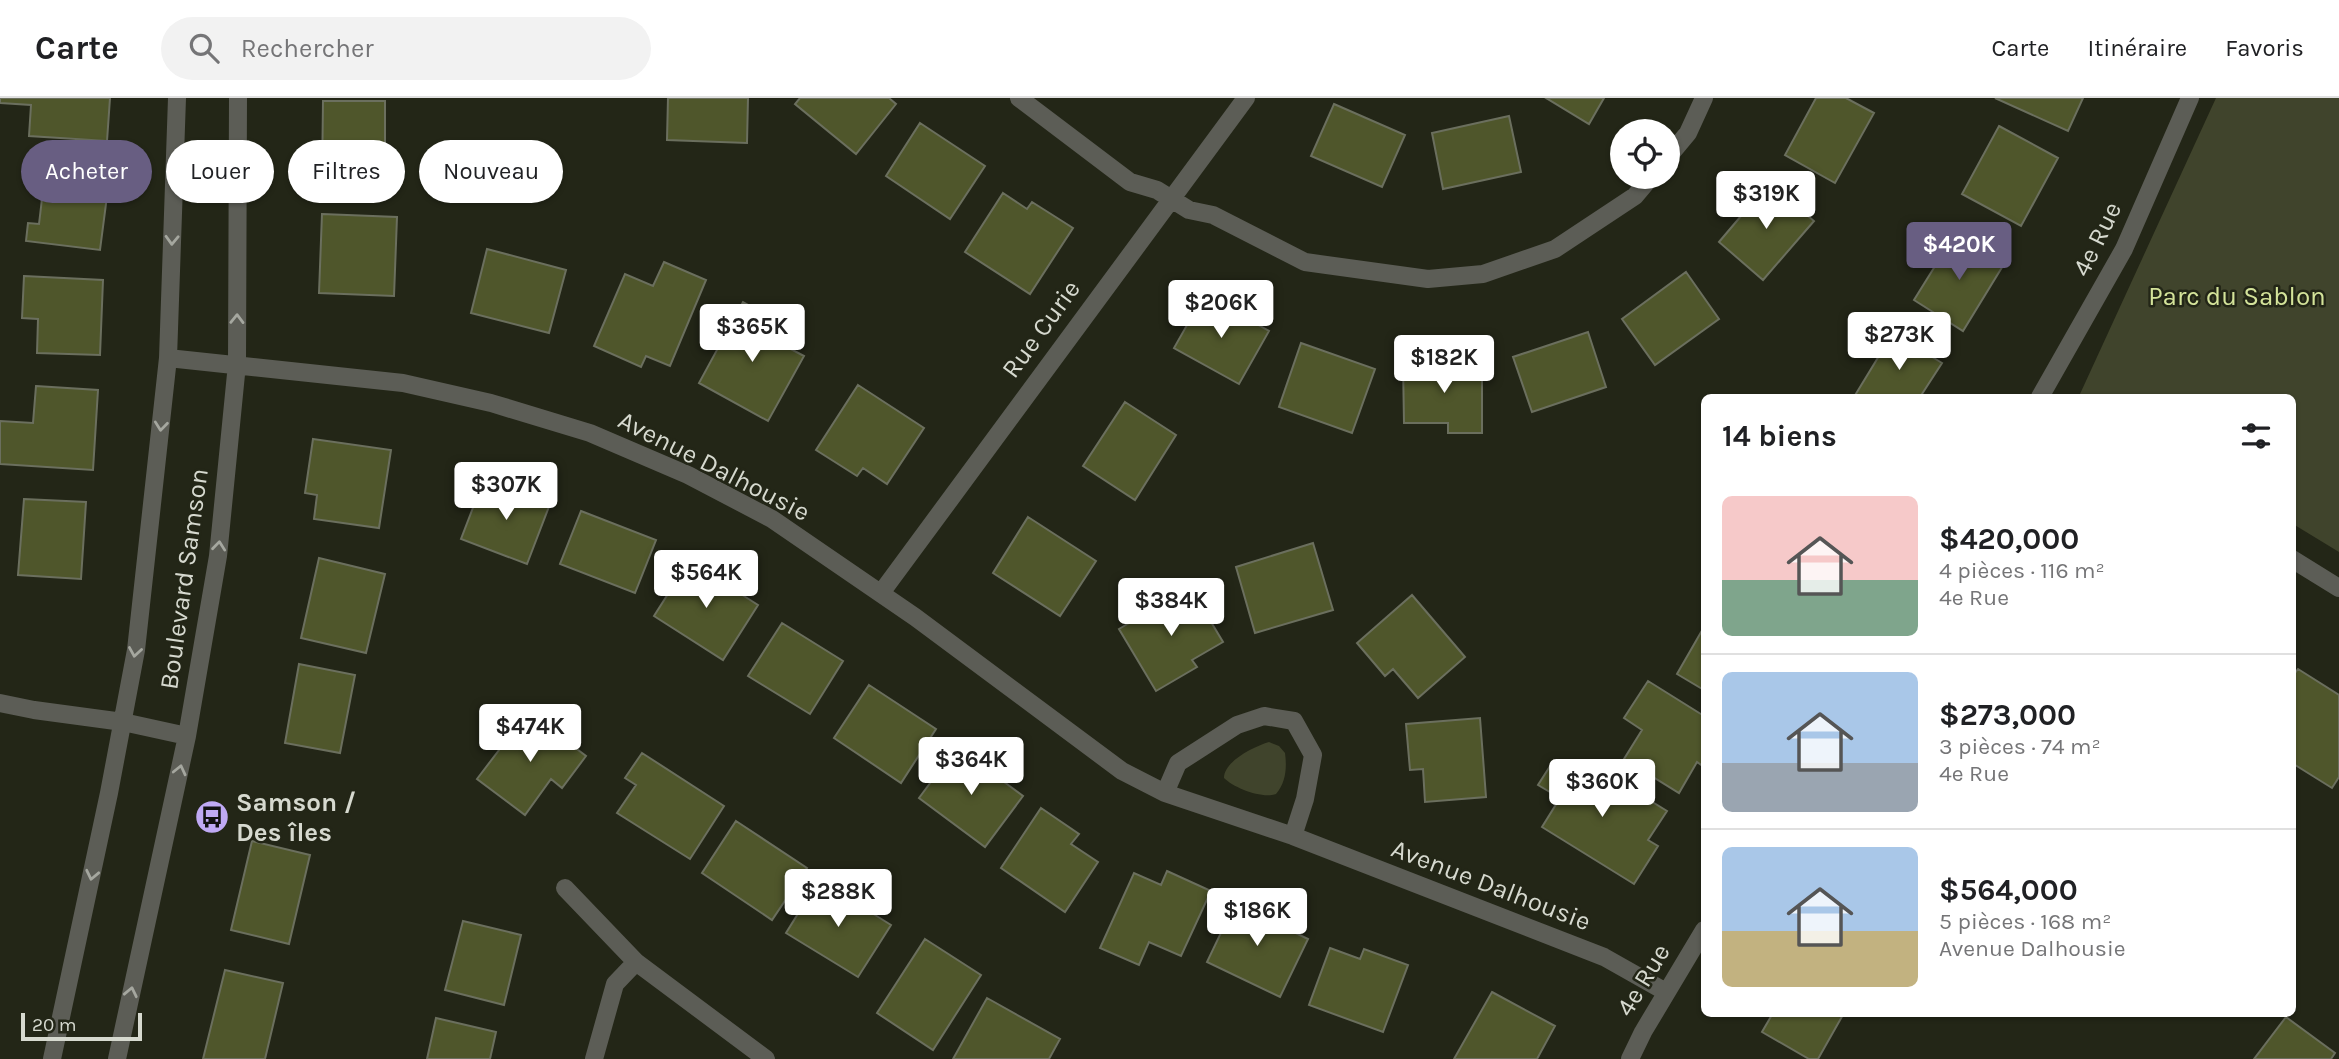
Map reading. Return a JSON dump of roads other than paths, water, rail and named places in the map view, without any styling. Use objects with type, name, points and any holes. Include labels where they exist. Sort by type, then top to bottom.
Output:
[{"type":"street","name":"Boulevard Samson","points":[[52,1059],[136,650],[168,358],[177,98]]},
{"type":"street","name":"Boulevard Samson","points":[[117,1059],[187,736],[218,556],[237,364],[238,98]]},
{"type":"street","points":[[1019,98],[1130,182],[1157,190],[1189,210],[1213,215],[1305,262],[1428,279],[1483,274],[1555,249],[1635,196],[1641,189]]},
{"type":"street","name":"Rue Curie","points":[[881,593],[1246,98]]},
{"type":"street","points":[[1680,143],[1688,133],[1704,98]]},
{"type":"street","name":"4e Rue","points":[[2042,394],[2124,249],[2190,98]]},
{"type":"street","name":"Avenue Dalhousie","points":[[168,358],[403,383],[491,403],[590,433],[688,475],[772,519],[881,593],[1122,771],[1165,793],[1293,836],[1604,957],[1666,992]]},
{"type":"street","points":[[2296,561],[2339,587]]},
{"type":"street","points":[[0,703],[123,722],[187,736]]},
{"type":"street","points":[[1165,793],[1178,763],[1237,725],[1265,716],[1294,721],[1313,755],[1306,799],[1293,836]]},
{"type":"street","points":[[565,888],[636,962],[766,1059]]},
{"type":"street","name":"4e Rue","points":[[1630,1059],[1643,1032],[1701,935]]},
{"type":"street","points":[[594,1059],[615,984],[636,962]]},
{"type":"place","name":"Samson / Des îles","points":[[212,817]]},
{"type":"park label","name":"Parc du Sablon","points":[[2237,296]]}]
